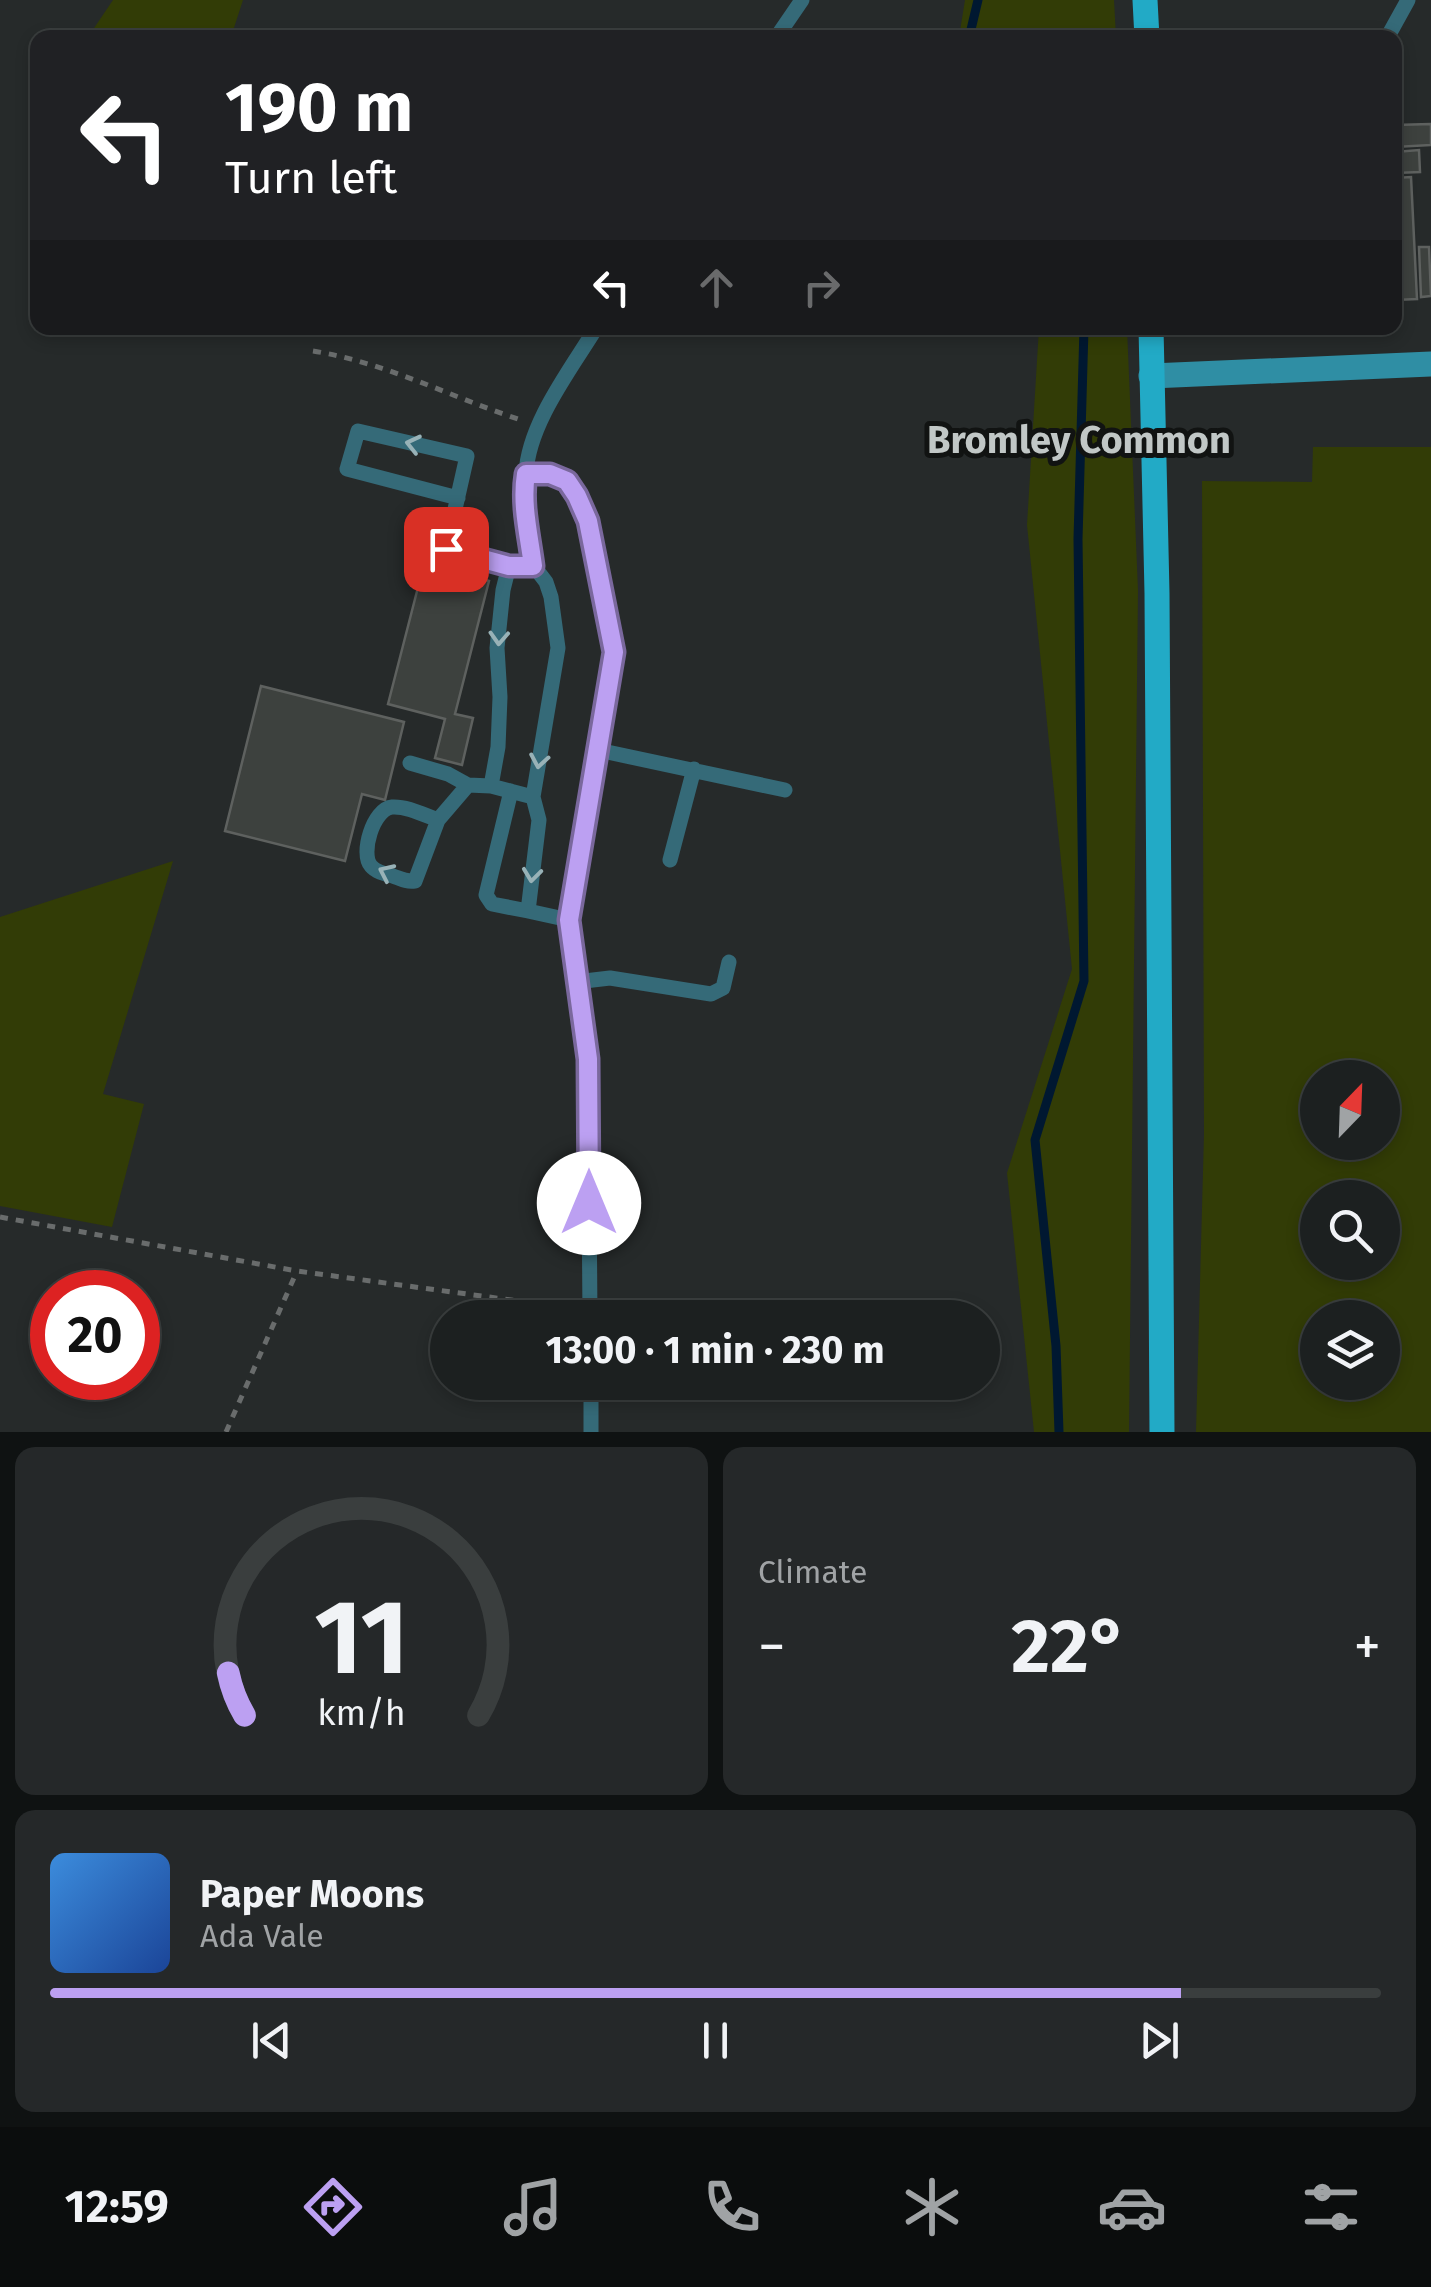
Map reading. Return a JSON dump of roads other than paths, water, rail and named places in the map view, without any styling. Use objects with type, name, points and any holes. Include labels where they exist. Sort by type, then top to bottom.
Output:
[{"type":"main road","points":[[1145,0],[1146,30]]},
{"type":"main road","points":[[1151,335],[1158,593],[1162,1432]]},
{"type":"street","points":[[1151,376],[1431,364]]},
{"type":"lane","points":[[781,30],[802,0]]},
{"type":"lane","points":[[1391,30],[1408,0]]},
{"type":"lane","points":[[528,910],[539,820],[533,797],[558,648],[552,597],[533,566],[525,508],[527,457],[546,410],[592,335]]},
{"type":"lane","points":[[458,498],[347,469],[358,430],[467,456],[458,498],[446,549],[509,566],[533,566]]},
{"type":"lane","points":[[526,474],[550,474],[567,481],[577,496],[588,521],[614,652],[569,920],[588,1059],[590,1300]]},
{"type":"lane","points":[[490,786],[498,748],[498,648],[509,566]]},
{"type":"lane","points":[[598,750],[786,790]]},
{"type":"lane","points":[[410,763],[448,774],[468,785],[490,786],[533,797]]},
{"type":"lane","points":[[670,860],[694,770]]},
{"type":"lane","points":[[438,820],[404,808],[380,811],[366,850],[369,864],[375,870],[416,881],[438,820],[468,785]]},
{"type":"lane","points":[[511,791],[486,895],[492,904],[569,920]]},
{"type":"lane","points":[[576,982],[610,978],[711,994],[723,988],[729,962]]},
{"type":"lane","points":[[591,1400],[591,1432]]},
{"type":"waterway","points":[[971,30],[978,0]]},
{"type":"waterway","points":[[1059,1432],[1056,1346],[1035,1140],[1084,981],[1078,539],[1084,335]]},
{"type":"district","name":"Bromley Common","points":[[1079,440]]}]
